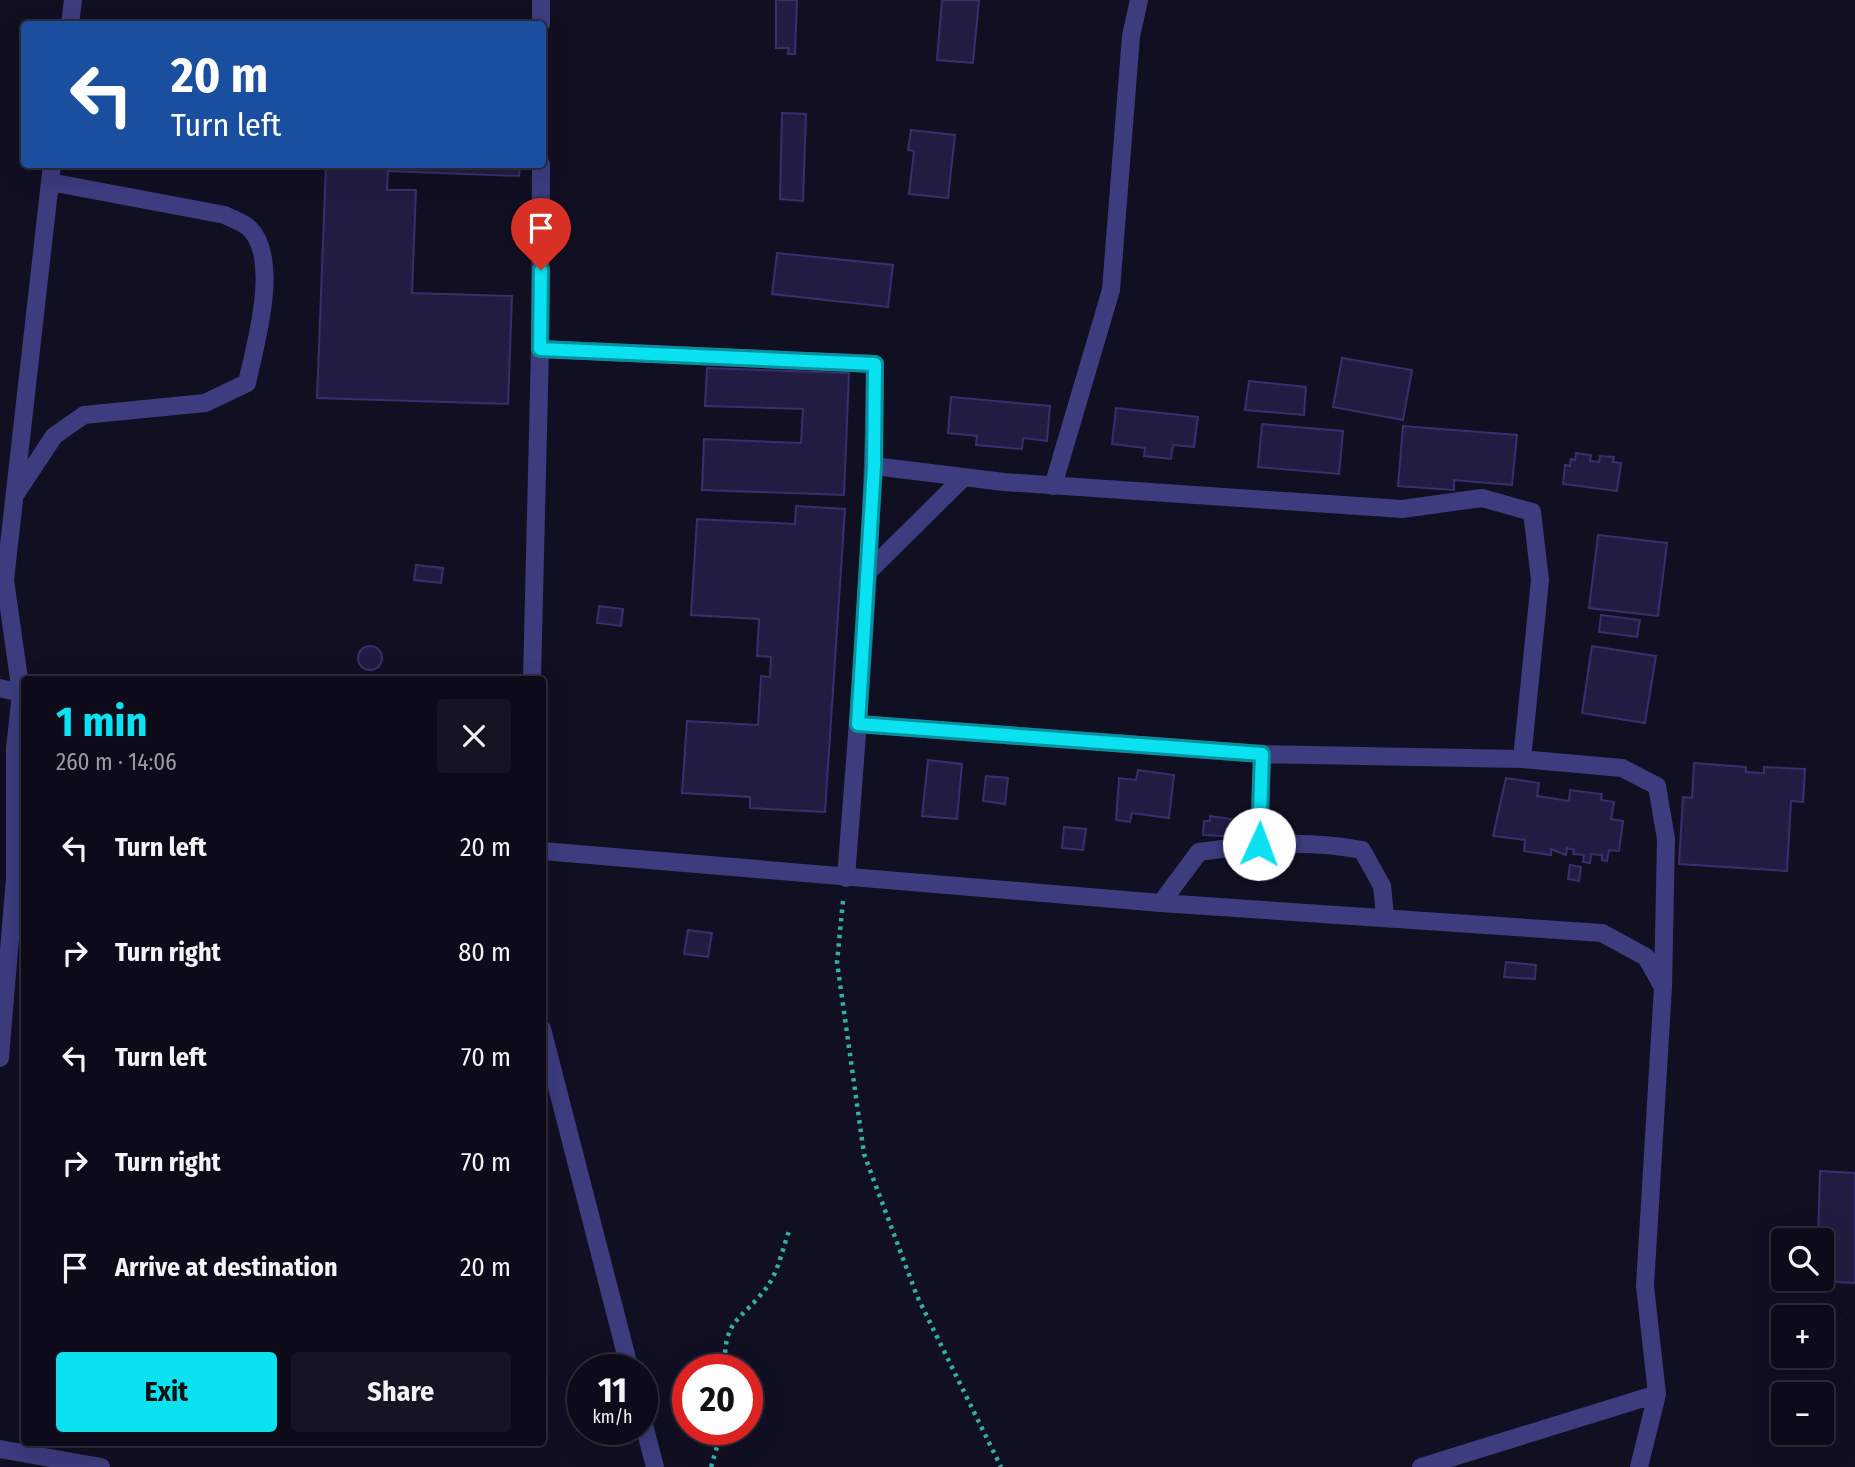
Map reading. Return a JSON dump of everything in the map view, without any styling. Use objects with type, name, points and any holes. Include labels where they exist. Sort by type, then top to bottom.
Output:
[{"type":"lane","points":[[70,21],[73,0]]},
{"type":"lane","points":[[541,0],[541,21]]},
{"type":"lane","points":[[1053,486],[1111,290],[1132,36],[1139,0]]},
{"type":"lane","points":[[532,676],[540,349],[541,168]]},
{"type":"lane","points":[[15,495],[54,436],[84,415],[205,403],[247,383],[263,313],[262,250],[249,228],[225,215],[51,173],[5,580],[21,681]]},
{"type":"lane","points":[[540,349],[875,364],[874,466],[846,878]]},
{"type":"lane","points":[[874,466],[962,478],[1053,486],[1402,509],[1482,498],[1532,512],[1540,580],[1522,759]]},
{"type":"lane","points":[[868,572],[962,478]]},
{"type":"lane","points":[[0,688],[21,693]]},
{"type":"lane","points":[[0,1058],[15,878],[15,749],[21,708]]},
{"type":"lane","points":[[858,724],[1262,754],[1522,759],[1622,768],[1657,786],[1667,839],[1664,987],[1645,1286],[1657,1394],[1639,1467]]},
{"type":"lane","points":[[1259,844],[1262,754]]},
{"type":"lane","points":[[1161,902],[1199,852],[1259,844],[1323,842],[1362,850],[1382,886],[1385,916]]},
{"type":"lane","points":[[546,852],[846,878],[1602,933],[1646,957],[1664,987]]},
{"type":"lane","points":[[546,1044],[626,1354]]},
{"type":"lane","points":[[1421,1467],[1657,1394]]},
{"type":"lane","points":[[649,1445],[655,1467]]},
{"type":"lane","points":[[0,1449],[101,1467]]},
{"type":"path","points":[[846,878],[837,962],[864,1154],[917,1296],[1001,1467]]},
{"type":"path","points":[[724,1354],[724,1343],[738,1316],[768,1286],[789,1231]]},
{"type":"path","points":[[711,1467],[718,1445]]},
{"type":"building","points":[[776,0],[797,0],[795,54],[788,54],[789,48],[776,48]]},
{"type":"building","points":[[942,0],[979,0],[973,63],[937,60]]},
{"type":"building","points":[[782,113],[806,114],[803,201],[780,199]]},
{"type":"building","points":[[911,130],[955,135],[948,198],[909,194],[914,151],[908,150]]},
{"type":"building","points":[[326,168],[520,168],[519,176],[388,171],[387,190],[416,190],[412,293],[512,296],[508,404],[317,398]]},
{"type":"building","points":[[777,253],[893,265],[888,307],[772,294]]},
{"type":"building","points":[[1342,358],[1412,370],[1403,420],[1333,407]]},
{"type":"building","points":[[707,368],[849,373],[844,495],[702,490],[704,439],[801,443],[803,409],[705,406]]},
{"type":"building","points":[[1249,381],[1306,387],[1304,415],[1245,410]]},
{"type":"building","points":[[951,397],[1050,406],[1047,441],[1023,438],[1022,449],[976,445],[977,436],[948,433]]},
{"type":"building","points":[[1116,408],[1198,417],[1194,447],[1173,445],[1171,459],[1144,456],[1145,448],[1112,444]]},
{"type":"building","points":[[1262,424],[1343,431],[1339,474],[1258,467]]},
{"type":"building","points":[[1403,426],[1517,435],[1512,485],[1454,480],[1454,490],[1398,486]]},
{"type":"building","points":[[1576,453],[1591,455],[1590,461],[1599,462],[1600,456],[1614,457],[1613,462],[1621,463],[1617,491],[1563,484],[1565,465],[1570,466]]},
{"type":"building","points":[[796,506],[845,509],[825,812],[750,808],[750,797],[682,793],[687,721],[758,725],[761,676],[770,677],[771,657],[757,656],[759,619],[691,615],[697,519],[795,524]]},
{"type":"building","points":[[1598,535],[1667,543],[1658,616],[1589,608]]},
{"type":"building","points":[[416,565],[443,568],[441,583],[414,580]]},
{"type":"building","points":[[599,606],[623,609],[621,626],[597,623]]},
{"type":"building","points":[[1601,615],[1640,620],[1637,637],[1599,632]]},
{"type":"building","points":[[370,646],[381,653],[382,658],[375,669],[370,670],[359,663],[358,658],[365,647]]},
{"type":"building","points":[[1592,646],[1656,656],[1645,723],[1582,713]]},
{"type":"building","points":[[928,760],[962,764],[957,819],[922,816]]},
{"type":"building","points":[[1694,763],[1746,767],[1746,772],[1764,773],[1764,767],[1805,769],[1803,802],[1791,801],[1787,871],[1679,864],[1683,797],[1692,798]]},
{"type":"building","points":[[1138,770],[1174,775],[1169,818],[1132,813],[1130,822],[1116,820],[1119,778],[1136,780]]},
{"type":"building","points":[[986,776],[1008,778],[1005,804],[983,801]]},
{"type":"building","points":[[1506,778],[1539,783],[1537,796],[1569,801],[1570,790],[1602,794],[1601,800],[1614,802],[1611,819],[1623,821],[1619,851],[1609,850],[1607,861],[1602,860],[1602,855],[1591,854],[1590,863],[1583,862],[1584,855],[1573,854],[1574,850],[1567,848],[1566,855],[1551,849],[1551,855],[1524,851],[1525,840],[1493,836]]},
{"type":"building","points":[[1210,816],[1245,821],[1246,837],[1203,835],[1204,821],[1210,821]]},
{"type":"building","points":[[1064,827],[1086,829],[1083,850],[1062,848]]},
{"type":"building","points":[[1570,865],[1581,867],[1579,881],[1568,879]]},
{"type":"building","points":[[688,930],[712,933],[708,957],[684,954]]},
{"type":"building","points":[[1506,962],[1536,965],[1535,979],[1504,977]]},
{"type":"building","points":[[1820,1171],[1855,1173],[1855,1283],[1834,1282],[1834,1228],[1818,1228]]},
{"type":"route","points":[[541,270],[540,349],[875,364],[874,466],[858,724],[1262,754],[1259,844]]}]
